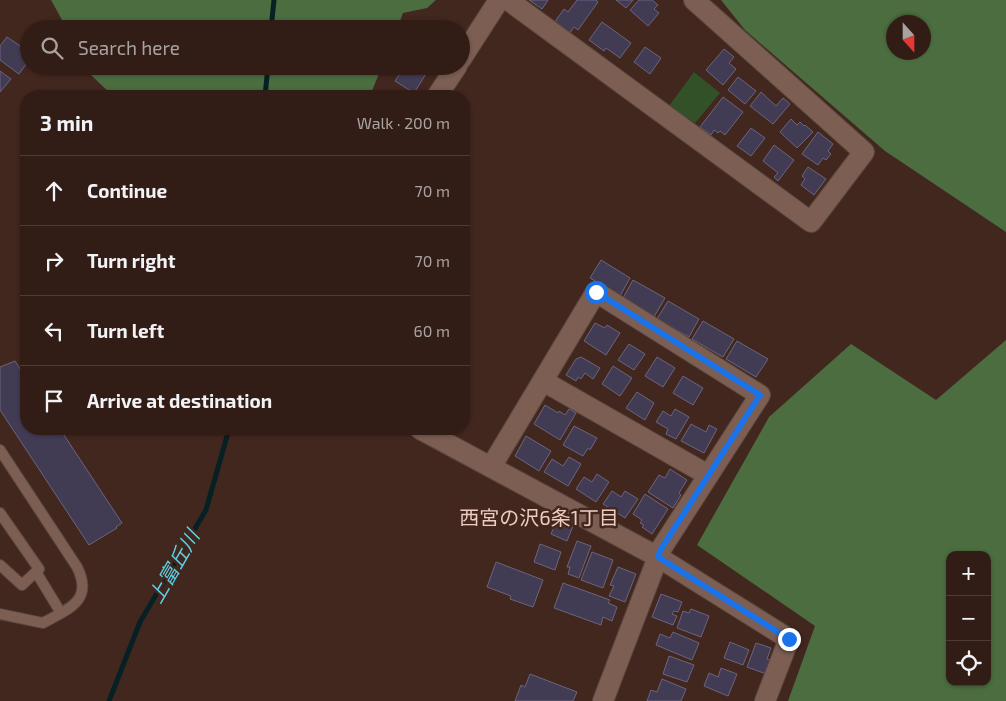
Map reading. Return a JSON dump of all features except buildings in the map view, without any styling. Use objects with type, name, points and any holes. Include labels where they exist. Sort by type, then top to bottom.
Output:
[{"type":"street","points":[[470,45],[499,0]]},
{"type":"street","points":[[508,0],[811,222],[864,152],[694,0]]},
{"type":"street","points":[[441,90],[451,75]]},
{"type":"street","points":[[491,467],[596,292],[760,395],[661,549],[603,701]]},
{"type":"street","points":[[543,380],[708,475]]},
{"type":"street","points":[[431,435],[658,557],[789,639],[766,701]]},
{"type":"lane","points":[[0,450],[77,567],[83,580],[81,594],[74,606],[43,623],[0,614]]},
{"type":"lane","points":[[0,512],[39,569],[22,585],[0,565]]},
{"type":"lane","points":[[36,572],[61,613]]},
{"type":"green space","points":[[51,0],[436,0],[427,8],[403,13],[400,20],[62,20]]},
{"type":"green space","points":[[721,0],[1006,0],[1006,232],[885,151],[745,30]]},
{"type":"green space","points":[[694,72],[720,93],[695,123],[669,106]]},
{"type":"green space","points":[[91,75],[378,75],[372,90],[107,90]]},
{"type":"green space","points":[[1006,340],[1006,701],[788,701],[815,626],[697,545],[769,417],[851,344],[936,400]]},
{"type":"waterway","name":"上富丘川","points":[[272,20],[274,0]]},
{"type":"waterway","name":"上富丘川","points":[[266,90],[267,75]]},
{"type":"waterway","name":"上富丘川","points":[[109,701],[140,622],[206,510],[227,435]]},
{"type":"district","name":"西宮の沢6条1丁目","points":[[539,517]]},
{"type":"route","points":[[596,292],[760,395],[661,549],[658,557],[789,639]]}]
